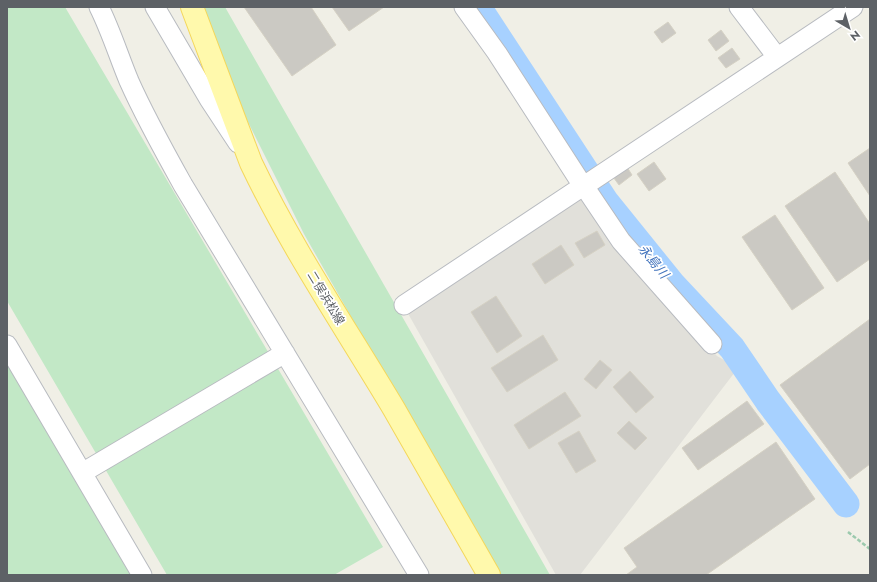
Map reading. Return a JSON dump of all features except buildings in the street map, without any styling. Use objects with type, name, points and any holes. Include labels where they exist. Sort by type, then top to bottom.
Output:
[{"type":"main road","name":"二俣浜松線","points":[[192,7],[251,163],[303,261],[394,409],[489,575]]},
{"type":"street","points":[[99,7],[129,81],[150,126],[183,185],[419,575]]},
{"type":"street","points":[[155,7],[208,99],[251,163]]},
{"type":"street","points":[[464,7],[588,183],[621,241],[712,344]]},
{"type":"street","points":[[739,7],[777,57]]},
{"type":"street","points":[[404,306],[853,7]]},
{"type":"street","points":[[7,345],[142,575]]},
{"type":"street","points":[[82,474],[285,353]]},
{"type":"path","points":[[848,532],[870,549]]},
{"type":"shaded area","points":[[583,197],[619,253],[717,356],[738,368],[580,575],[556,575],[406,310]]},
{"type":"green space","points":[[7,7],[65,7],[383,547],[334,575],[167,575],[7,301]]},
{"type":"green space","points":[[202,7],[225,7],[550,575],[498,575],[304,234],[247,120]]},
{"type":"green space","points":[[7,362],[137,575],[7,575]]},
{"type":"waterway","name":"永島川","points":[[478,7],[605,201],[672,284],[732,348],[768,401],[846,504]]}]
